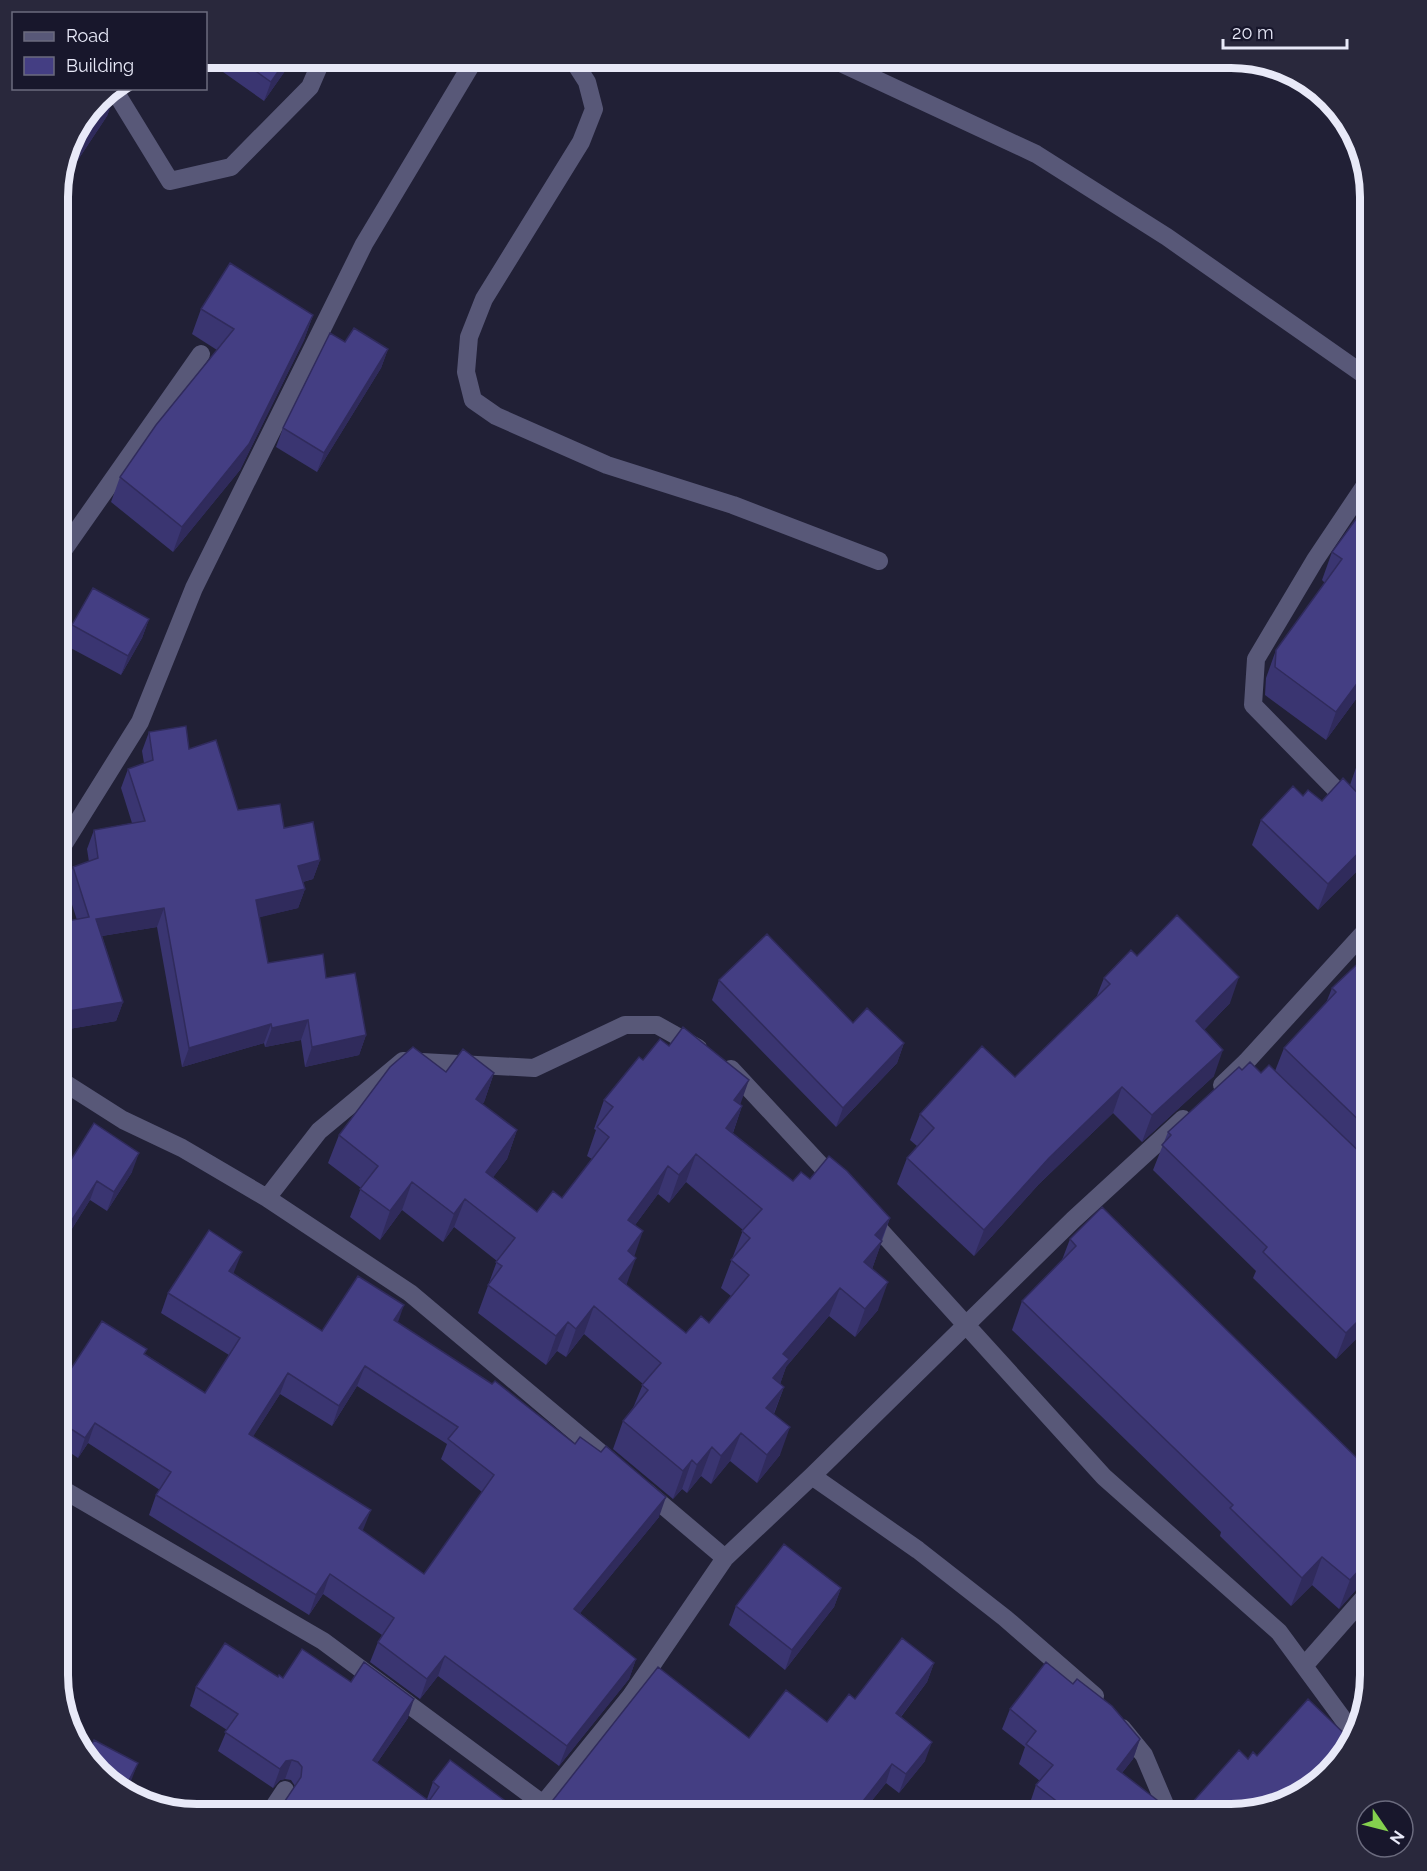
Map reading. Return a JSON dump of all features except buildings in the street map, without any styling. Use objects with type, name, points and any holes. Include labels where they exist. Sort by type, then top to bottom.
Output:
[{"type":"street","points":[[118,95],[170,181],[231,166],[310,87],[318,68]]},
{"type":"street","points":[[68,838],[140,722],[194,588],[364,244],[469,68]]},
{"type":"street","points":[[578,68],[587,82],[594,110],[581,142],[484,299],[470,337],[466,372],[473,400],[496,416],[607,465],[734,505],[879,561]]},
{"type":"street","points":[[852,68],[1036,154],[1167,237],[1360,372]]},
{"type":"street","points":[[68,543],[201,354]]},
{"type":"street","points":[[1360,493],[1315,560],[1256,659],[1253,705],[1360,814]]},
{"type":"street","points":[[1211,1094],[1250,1066],[1360,938]]},
{"type":"street","points":[[267,1198],[319,1131],[403,1061],[534,1068],[625,1025],[657,1025],[723,1061],[1104,1477],[1279,1632],[1348,1726]]},
{"type":"street","points":[[67,1085],[123,1120],[182,1148],[267,1198],[410,1293],[725,1558]]},
{"type":"street","points":[[543,1804],[630,1697],[725,1558],[1073,1220],[1194,1110]]},
{"type":"street","points":[[812,1476],[918,1550],[1005,1618],[1090,1690],[1144,1755],[1165,1804]]},
{"type":"street","points":[[67,1492],[323,1641],[533,1804]]},
{"type":"street","points":[[1304,1666],[1360,1602]]},
{"type":"street","points":[[276,1804],[285,1790]]}]
